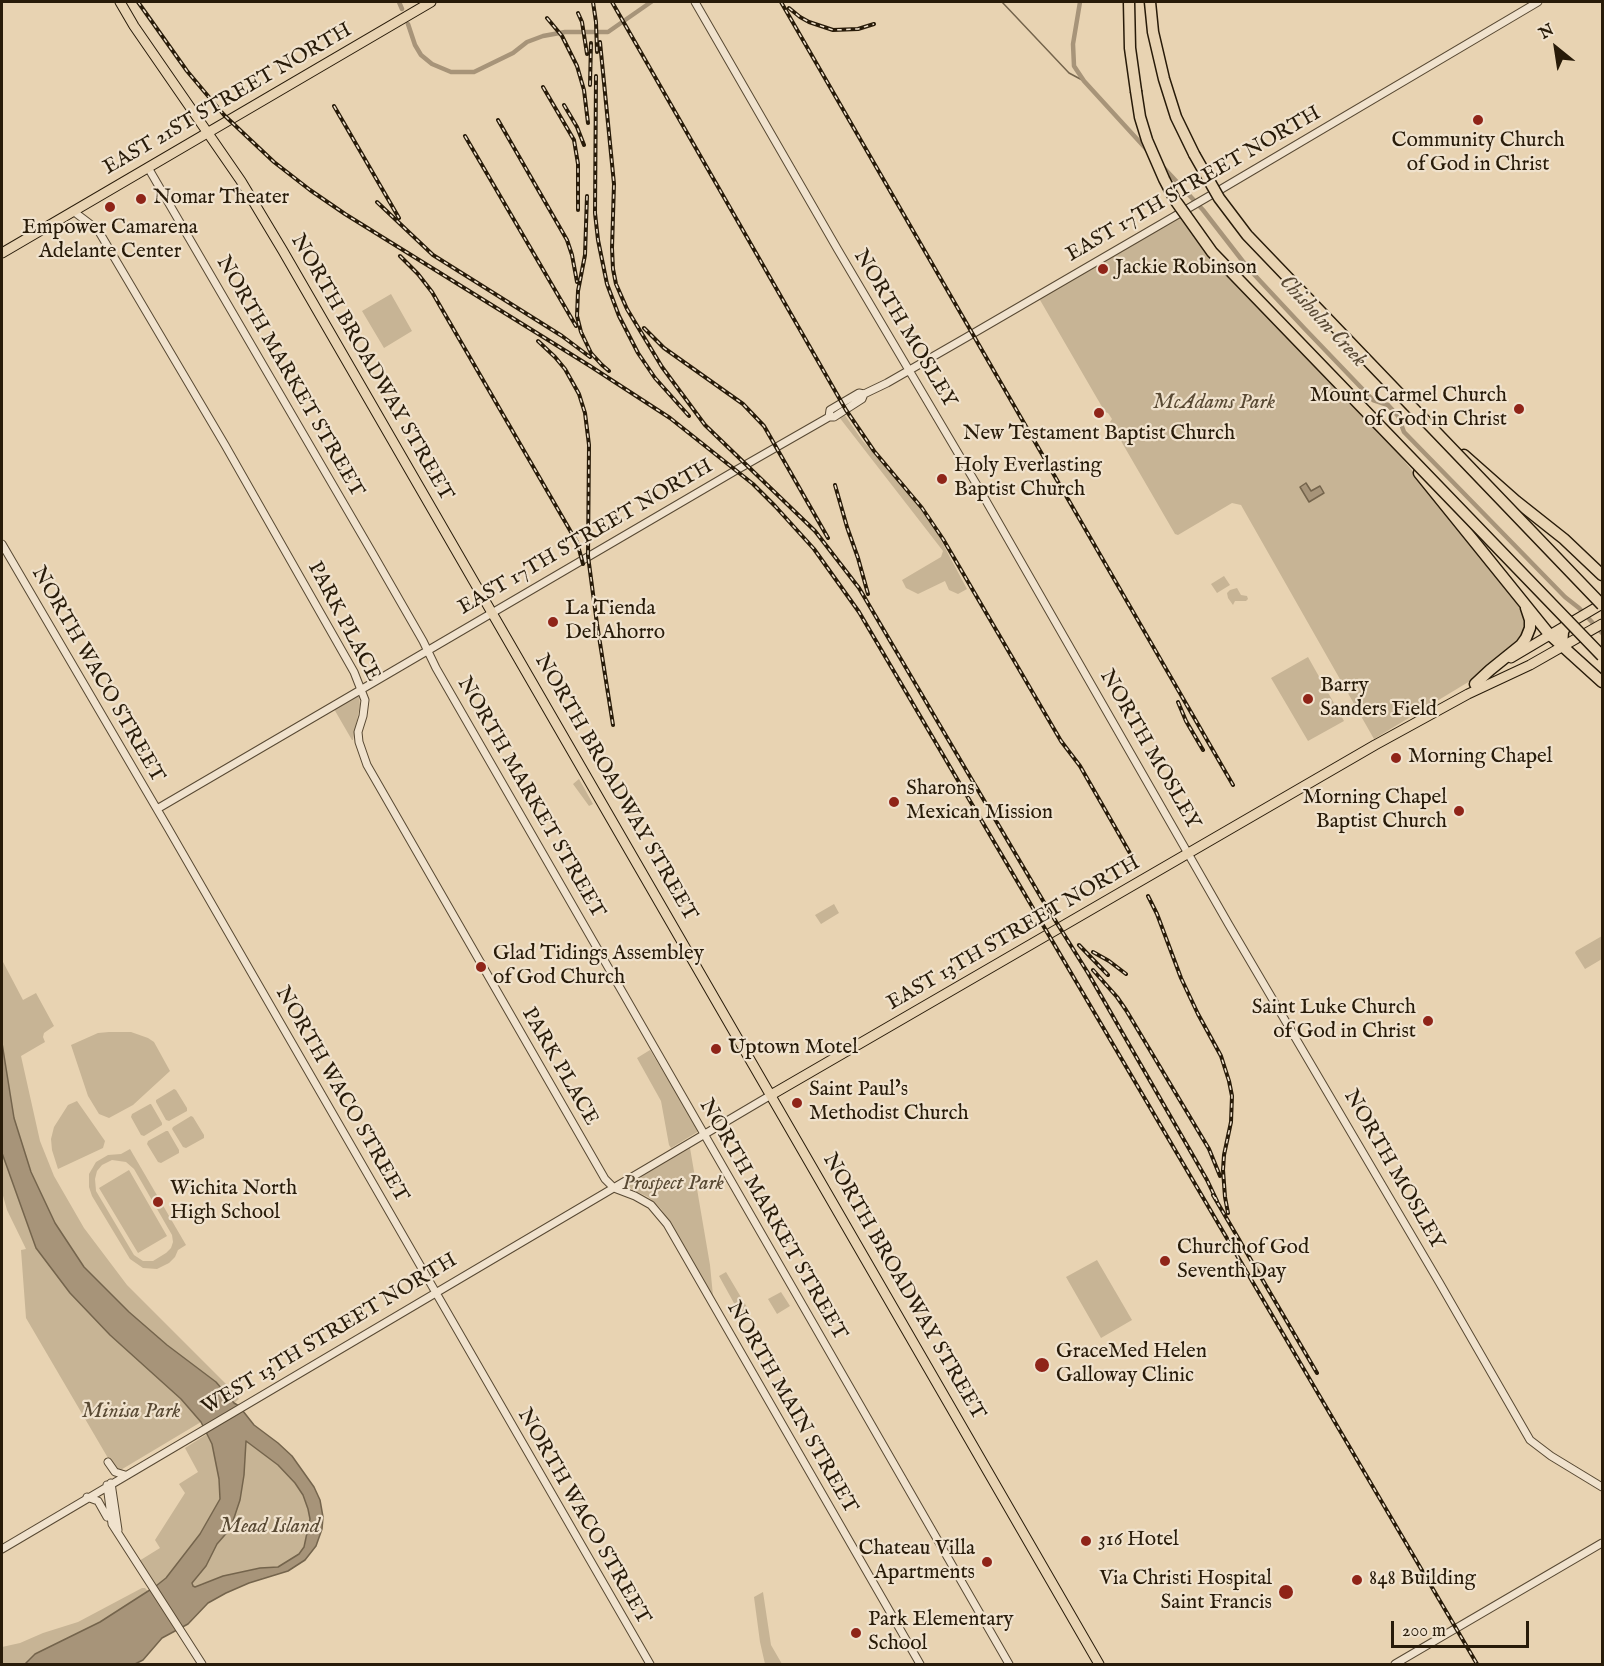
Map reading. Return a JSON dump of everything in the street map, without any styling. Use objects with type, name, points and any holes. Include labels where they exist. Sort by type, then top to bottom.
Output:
[{"type":"highway","points":[[1129,2],[1130,48],[1140,117],[1154,159],[1175,200],[1197,232],[1229,270],[1602,656]]},
{"type":"highway","points":[[1150,2],[1153,32],[1176,117],[1219,198],[1247,235],[1602,604]]},
{"type":"highway","points":[[1443,437],[1516,501],[1564,539],[1602,575]]},
{"type":"highway","points":[[1393,439],[1549,634],[1602,682]]},
{"type":"highway","points":[[1475,684],[1521,645],[1526,638],[1530,620],[1523,600]]},
{"type":"highway","points":[[1562,646],[1566,625]]},
{"type":"main road","name":"NORTH BROADWAY STREET","points":[[120,2],[134,26],[245,187],[280,246],[1100,1665]]},
{"type":"main road","name":"EAST 21ST STREET NORTH","points":[[2,253],[431,2]]},
{"type":"main road","name":"EAST 13TH STREET NORTH","points":[[1432,713],[1499,666],[1602,604]]},
{"type":"main road","name":"EAST 13TH STREET NORTH","points":[[771,1095],[1432,713],[1530,665],[1602,624]]},
{"type":"street","name":"NORTH MOSLEY","points":[[695,2],[1530,1440],[1551,1456],[1602,1487]]},
{"type":"street","name":"EAST 17TH STREET NORTH","points":[[157,809],[829,417],[834,417],[846,410],[862,399],[864,394],[1208,197],[1538,2]]},
{"type":"street","name":"NORTH MARKET STREET","points":[[147,168],[373,554],[436,669],[1009,1665]]},
{"type":"street","name":"PARK PLACE","points":[[73,211],[98,230],[225,445],[354,672],[365,700],[358,732],[367,765],[605,1179],[614,1188]]},
{"type":"street","name":"NORTH WACO STREET","points":[[2,544],[650,1665]]},
{"type":"street","name":"EAST 13TH STREET NORTH","points":[[614,1188],[771,1095]]},
{"type":"street","name":"WEST 13TH STREET NORTH","points":[[2,1549],[614,1188]]},
{"type":"street","name":"NORTH MAIN STREET","points":[[614,1188],[651,1205],[667,1224],[920,1665]]},
{"type":"street","points":[[108,1462],[115,1472],[125,1475]]},
{"type":"street","points":[[109,1484],[112,1524]]},
{"type":"street","points":[[109,1484],[119,1535]]},
{"type":"street","points":[[87,1497],[98,1501],[202,1665]]},
{"type":"street","points":[[1395,1665],[1602,1543]]},
{"type":"green space","name":"McAdams Park","points":[[1181,217],[1205,251],[1396,451],[1511,590],[1528,620],[1524,636],[1475,678],[1374,739],[1241,505],[1232,503],[1178,535],[1175,534],[1110,422],[1112,419],[1105,412],[1040,300],[1041,297]]},
{"type":"green space","points":[[391,294],[412,331],[384,348],[362,311]]},
{"type":"green space","points":[[844,414],[862,440],[913,499],[936,531],[967,589],[958,594],[949,590],[945,581],[918,594],[906,588],[902,580],[941,557],[943,551],[839,417]]},
{"type":"green space","points":[[1224,576],[1230,585],[1217,593],[1211,584]]},
{"type":"green space","points":[[1237,588],[1241,595],[1247,596],[1248,599],[1235,601],[1233,605],[1227,593]]},
{"type":"green space","name":"Barry Sanders Field","points":[[1308,657],[1344,721],[1308,741],[1271,678]]},
{"type":"green space","points":[[355,696],[359,697],[360,705],[352,740],[334,709]]},
{"type":"green space","points":[[579,779],[593,804],[589,806],[573,784]]},
{"type":"green space","points":[[834,904],[839,913],[821,924],[815,915]]},
{"type":"green space","points":[[1602,936],[1602,959],[1585,969],[1576,951]]},
{"type":"green space","points":[[2,960],[23,1000],[36,993],[54,1026],[44,1033],[45,1042],[21,1056],[40,1141],[54,1176],[84,1228],[127,1285],[234,1392],[239,1399],[234,1403],[216,1382],[167,1345],[129,1312],[84,1267],[55,1223],[31,1172],[14,1118],[2,1043]]},
{"type":"green space","points":[[131,1032],[148,1038],[154,1042],[170,1071],[133,1105],[109,1118],[99,1114],[88,1096],[71,1045],[98,1033]]},
{"type":"green space","points":[[650,1050],[699,1131],[671,1148],[661,1101],[637,1058]]},
{"type":"green space","points":[[174,1089],[187,1111],[169,1121],[166,1120],[156,1100]]},
{"type":"green space","points":[[77,1101],[105,1141],[103,1148],[58,1169],[52,1150],[51,1139],[54,1127],[68,1105]]},
{"type":"green space","points":[[150,1104],[162,1125],[144,1136],[141,1135],[131,1117],[132,1114]]},
{"type":"green space","points":[[191,1116],[204,1138],[186,1148],[183,1147],[172,1129]]},
{"type":"green space","points":[[166,1131],[179,1153],[161,1163],[158,1162],[147,1144],[148,1141]]},
{"type":"green space","name":"Prospect Park","points":[[690,1148],[713,1296],[661,1209],[648,1197],[627,1187]]},
{"type":"green space","points":[[130,1149],[186,1245],[178,1250],[169,1263],[157,1269],[143,1268],[130,1259],[92,1196],[89,1187],[89,1174],[96,1162],[108,1155],[121,1154]],"holes":[[[112,1160],[126,1162],[134,1169],[172,1235],[171,1248],[153,1261],[143,1261],[134,1255],[96,1191],[95,1179],[102,1165]]]},
{"type":"green space","name":"Minisa Park","points":[[2,1153],[36,1248],[110,1335],[181,1399],[201,1422],[119,1471],[115,1470],[26,1318],[21,1250],[26,1249],[7,1210],[2,1192]]},
{"type":"green space","points":[[129,1170],[167,1236],[138,1253],[99,1188]]},
{"type":"green space","points":[[1097,1260],[1132,1320],[1101,1338],[1066,1277]]},
{"type":"green space","points":[[726,1272],[748,1309],[740,1314],[719,1276]]},
{"type":"green space","points":[[781,1292],[790,1306],[777,1314],[768,1299]]},
{"type":"green space","points":[[207,1434],[212,1444],[219,1479],[220,1499],[200,1534],[166,1578],[156,1586],[139,1561],[160,1548],[155,1540],[185,1493],[179,1484],[198,1472],[185,1448]]},
{"type":"green space","name":"Mead Island","points":[[246,1441],[278,1465],[303,1495],[310,1519],[304,1547],[299,1554],[278,1567],[260,1568],[223,1576],[195,1587],[192,1583],[206,1566],[217,1544],[230,1529],[235,1515],[244,1475]]},
{"type":"green space","points":[[142,1588],[148,1591],[100,1622],[35,1654],[25,1664],[2,1664],[2,1647],[20,1643],[78,1622]]},
{"type":"green space","points":[[763,1592],[771,1645],[782,1664],[765,1664],[754,1597]]},
{"type":"shaded area","points":[[1306,483],[1311,491],[1320,486],[1324,493],[1309,502],[1300,487]]},
{"type":"shaded area","points":[[2,1043],[14,1118],[31,1172],[55,1223],[84,1267],[129,1312],[167,1345],[216,1382],[254,1425],[292,1456],[314,1487],[320,1500],[323,1517],[322,1529],[316,1546],[305,1560],[288,1571],[249,1583],[208,1603],[188,1624],[162,1638],[143,1660],[135,1664],[25,1664],[35,1654],[100,1622],[166,1578],[200,1534],[220,1499],[219,1479],[212,1444],[201,1422],[181,1399],[110,1335],[70,1293],[36,1248],[2,1153]],"holes":[[[246,1441],[278,1465],[295,1483],[308,1509],[310,1519],[304,1547],[299,1554],[278,1567],[260,1568],[223,1576],[193,1586],[192,1583],[206,1566],[217,1544],[230,1529],[240,1500]]]},
{"type":"waterway","points":[[399,2],[402,9]]},
{"type":"waterway","points":[[408,24],[415,45],[421,55],[432,64],[451,72],[474,72],[513,53],[527,42],[543,36],[565,32],[608,32],[651,2]]},
{"type":"waterway","points":[[1002,2],[1069,73],[1084,81]]},
{"type":"waterway","name":"Chisholm Creek","points":[[1080,2],[1073,44],[1074,66],[1084,81],[1148,151]]},
{"type":"waterway","name":"Chisholm Creek","points":[[1164,168],[1203,210],[1248,268],[1304,328],[1373,400],[1388,405],[1398,416],[1404,432],[1602,633]]},
{"type":"railway","points":[[138,2],[187,71],[224,115],[274,162],[345,214],[670,418],[753,484],[814,549],[859,612],[1477,1664]]},
{"type":"railway","points":[[593,2],[597,52]]},
{"type":"railway","points":[[612,2],[846,410],[874,451],[922,508],[943,539],[1135,862]]},
{"type":"railway","points":[[781,2],[1233,785]]},
{"type":"railway","points":[[789,8],[809,22],[833,30],[858,29],[874,24]]},
{"type":"railway","points":[[578,13],[582,22],[587,54]]},
{"type":"railway","points":[[547,18],[562,36],[577,66],[584,90],[588,123]]},
{"type":"railway","points":[[600,42],[614,184],[613,269],[616,284],[627,309],[662,367],[705,425],[815,531],[859,588],[1088,973],[1217,1201]]},
{"type":"railway","points":[[590,85],[591,43]]},
{"type":"railway","points":[[596,76],[595,213],[607,284],[619,316],[638,353],[655,378],[689,416]]},
{"type":"railway","points":[[543,87],[574,140],[578,164],[578,210]]},
{"type":"railway","points":[[564,105],[584,145]]},
{"type":"railway","points":[[334,106],[399,218]]},
{"type":"railway","points":[[498,120],[567,240],[577,282]]},
{"type":"railway","points":[[465,136],[576,326]]},
{"type":"railway","points":[[587,196],[585,255],[578,291],[577,316],[581,332],[591,353],[609,371]]},
{"type":"railway","points":[[377,202],[433,255],[562,336],[590,357]]},
{"type":"railway","points":[[400,256],[432,292],[577,542],[583,564]]},
{"type":"railway","points":[[644,328],[664,348],[743,404],[764,426],[828,538]]},
{"type":"railway","points":[[538,341],[565,369],[579,394],[585,413],[589,445],[588,556],[613,725]]},
{"type":"railway","points":[[835,485],[868,594]]},
{"type":"railway","points":[[1178,702],[1203,750]]},
{"type":"railway","points":[[1148,896],[1181,978],[1221,1056],[1229,1081],[1232,1096],[1231,1122],[1223,1170],[1228,1213]]},
{"type":"railway","points":[[1079,945],[1108,975]]},
{"type":"railway","points":[[1093,952],[1126,974]]},
{"type":"railway","points":[[1093,970],[1126,1010],[1209,1149],[1220,1176]]},
{"type":"railway","points":[[1213,1195],[1317,1373]]},
{"type":"place","name":"Community Church of God in Christ","points":[[1478,120]]},
{"type":"place","name":"Nomar Theater","points":[[141,199]]},
{"type":"place","name":"Empower Camarena Adelante Center","points":[[110,207]]},
{"type":"place","name":"Jackie Robinson","points":[[1103,269]]},
{"type":"place","name":"Mount Carmel Church of God in Christ","points":[[1519,409]]},
{"type":"place","name":"New Testament Baptist Church","points":[[1099,413]]},
{"type":"place","name":"Holy Everlasting Baptist Church","points":[[942,479]]},
{"type":"place","name":"La Tienda Del Ahorro","points":[[553,622]]},
{"type":"place","name":"Barry Sanders Field","points":[[1308,699]]},
{"type":"place","name":"Morning Chapel","points":[[1396,758]]},
{"type":"place","name":"Sharons Mexican Mission","points":[[894,802]]},
{"type":"place","name":"Morning Chapel Baptist Church","points":[[1459,811]]},
{"type":"place","name":"Glad Tidings Assembley of God Church","points":[[481,967]]},
{"type":"place","name":"Saint Luke Church of God in Christ","points":[[1428,1021]]},
{"type":"place","name":"Uptown Motel","points":[[716,1049]]},
{"type":"place","name":"Saint Paul's Methodist Church","points":[[797,1103]]},
{"type":"place","name":"Wichita North High School","points":[[158,1202]]},
{"type":"place","name":"Church of God Seventh Day","points":[[1165,1261]]},
{"type":"place","name":"GraceMed Helen Galloway Clinic","points":[[1042,1365]]},
{"type":"place","name":"316 Hotel","points":[[1086,1541]]},
{"type":"place","name":"Chateau Villa Apartments","points":[[987,1562]]},
{"type":"place","name":"848 Building","points":[[1357,1580]]},
{"type":"place","name":"Via Christi Hospital Saint Francis","points":[[1286,1592]]},
{"type":"place","name":"Park Elementary School","points":[[856,1633]]}]
